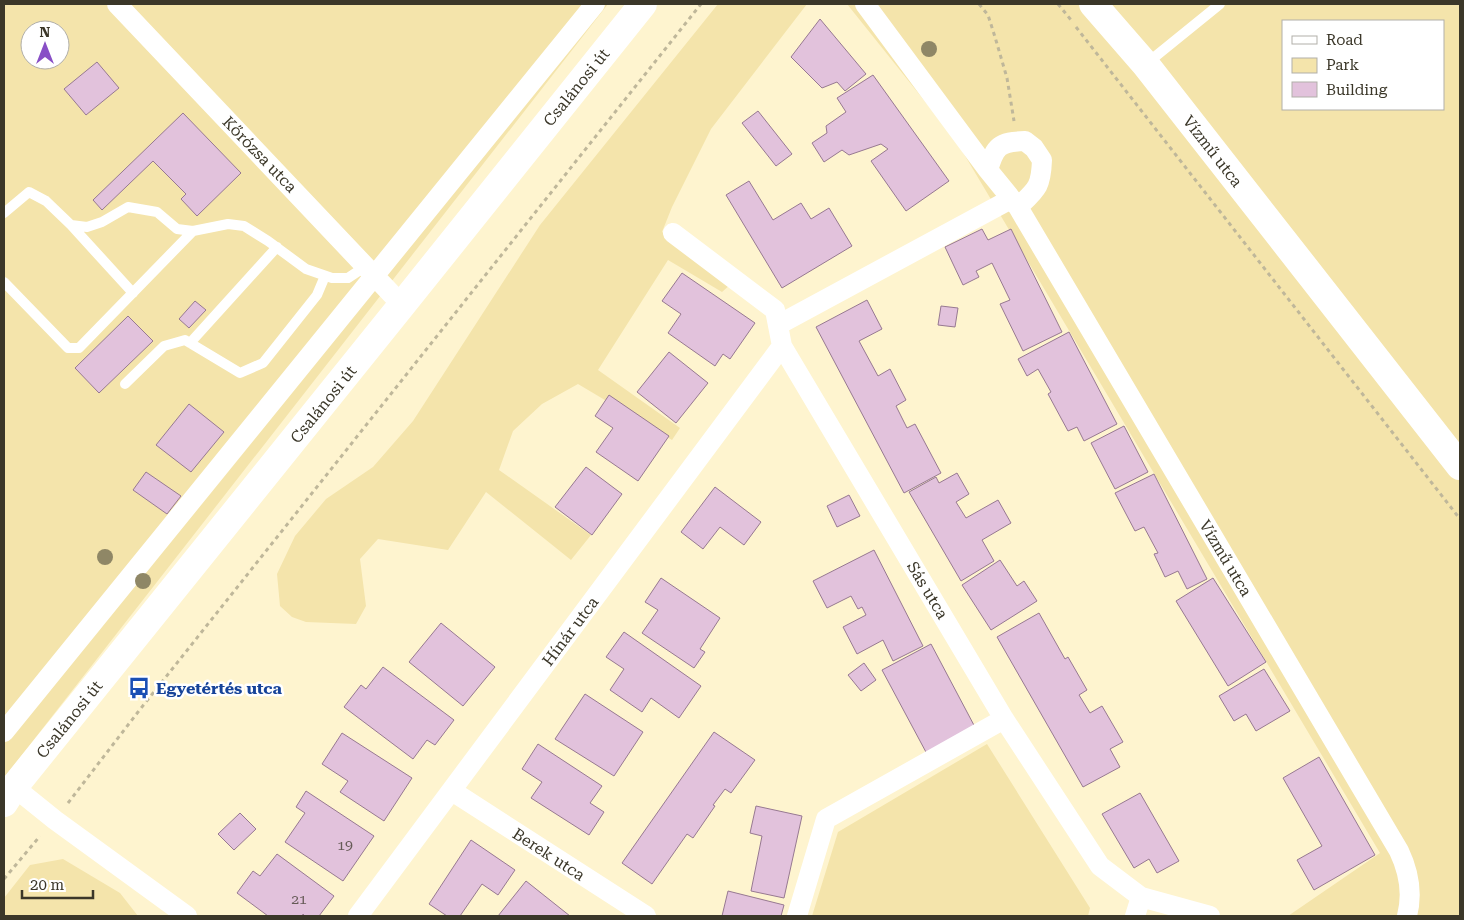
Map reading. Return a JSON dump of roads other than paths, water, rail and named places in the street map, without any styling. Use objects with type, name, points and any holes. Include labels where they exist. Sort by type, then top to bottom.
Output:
[{"type":"street","name":"Kőrózsa utca","points":[[117,4],[402,305]]},
{"type":"street","points":[[4,732],[370,270],[596,4]]},
{"type":"street","name":"Csalánosi út","points":[[9,795],[643,4]]},
{"type":"street","name":"Vízmű utca","points":[[865,4],[1014,203],[1399,851],[1405,863],[1410,884],[1410,903],[1407,916]]},
{"type":"street","name":"Vízmű utca","points":[[1094,4],[1146,65],[1460,466]]},
{"type":"street","points":[[778,325],[1033,192],[1040,183],[1042,160],[1034,148],[1025,141],[1010,141],[998,147],[992,156],[988,170]]},
{"type":"street","name":"Sás utca","points":[[674,232],[775,310],[782,346],[1004,718],[1100,866],[1141,897],[1210,916]]},
{"type":"street","name":"Hínár utca","points":[[358,916],[782,346]]},
{"type":"street","points":[[797,916],[826,819],[1004,718]]},
{"type":"street","name":"Berek utca","points":[[452,791],[646,916]]},
{"type":"street","points":[[9,795],[55,820],[187,916]]},
{"type":"street","points":[[1135,916],[1141,897]]},
{"type":"lane","points":[[1146,65],[1220,4]]},
{"type":"lane","points":[[4,213],[29,192],[46,201],[133,293]]},
{"type":"lane","points":[[71,226],[87,227],[102,222],[128,207],[157,212],[177,229],[193,231],[228,224],[244,226],[306,270],[332,278],[348,278],[370,270]]},
{"type":"lane","points":[[4,282],[68,348],[79,348],[193,231]]},
{"type":"lane","points":[[190,343],[277,248]]},
{"type":"lane","points":[[125,384],[164,346],[185,340],[240,372],[262,363],[318,296],[325,276]]},
{"type":"place","name":"Egyetértés utca","points":[[139,688]]}]
